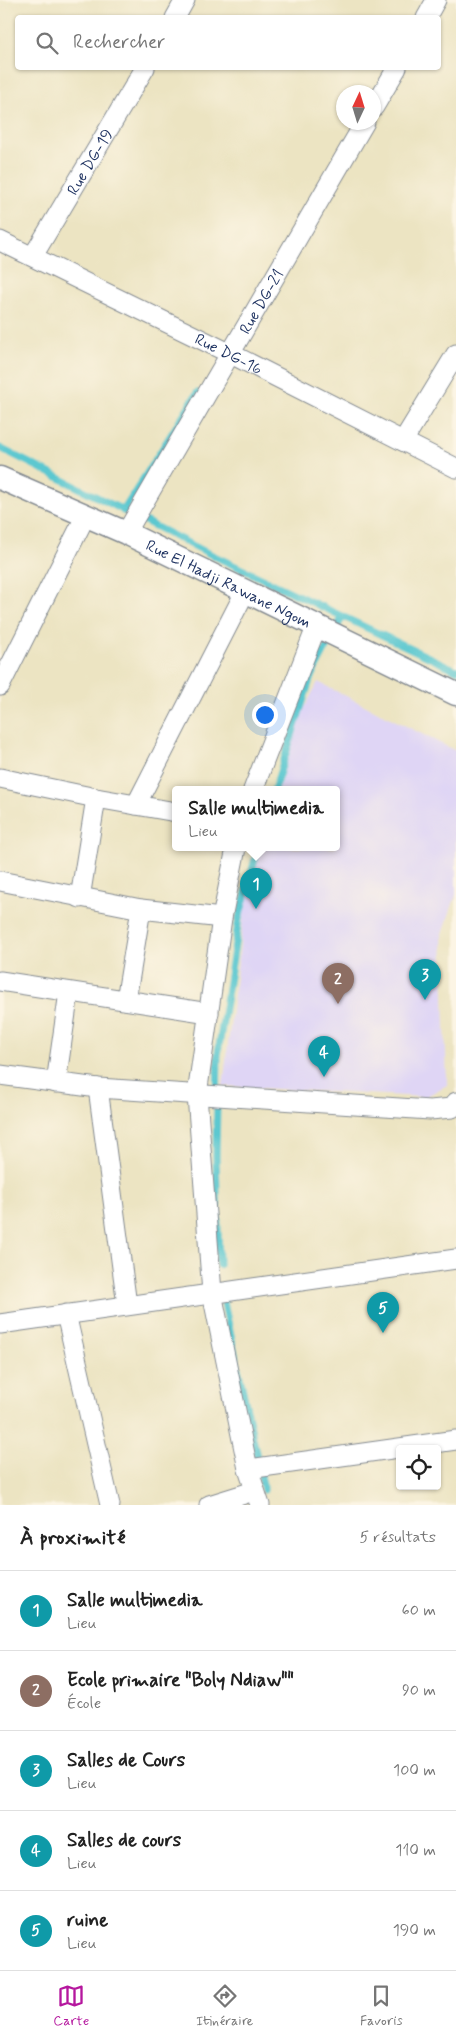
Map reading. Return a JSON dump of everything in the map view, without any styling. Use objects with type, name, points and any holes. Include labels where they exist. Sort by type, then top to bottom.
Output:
[{"type":"street","points":[[177,15],[185,0]]},
{"type":"street","points":[[428,15],[436,0]]},
{"type":"street","name":"Rue DG-19","points":[[34,256],[144,70]]},
{"type":"street","points":[[381,95],[396,70]]},
{"type":"street","name":"Rue DG-21","points":[[126,533],[359,130]]},
{"type":"street","name":"Rue DG-16","points":[[0,241],[229,353],[456,468]]},
{"type":"street","points":[[403,441],[456,354]]},
{"type":"street","name":"Rue El Hadji Rawane Ngom","points":[[0,478],[126,533],[456,694]]},
{"type":"street","points":[[0,686],[86,515]]},
{"type":"street","points":[[136,804],[246,592]]},
{"type":"street","points":[[255,786],[317,625]]},
{"type":"street","points":[[0,778],[172,811]]},
{"type":"street","points":[[80,898],[96,798]]},
{"type":"street","points":[[209,1505],[257,1498],[248,1469],[212,1294],[196,1095],[222,918],[235,851]]},
{"type":"street","points":[[0,881],[141,909],[222,918]]},
{"type":"street","points":[[126,1000],[141,909]]},
{"type":"street","points":[[0,981],[209,1013]]},
{"type":"street","points":[[56,1083],[69,992]]},
{"type":"street","points":[[0,1075],[98,1088],[430,1110],[452,1108],[456,1102]]},
{"type":"street","points":[[98,1088],[128,1306]]},
{"type":"street","points":[[0,1324],[456,1259]]},
{"type":"street","points":[[66,1314],[110,1505]]},
{"type":"street","points":[[248,1469],[456,1440]]},
{"type":"shaded area","points":[[318,682],[456,751],[456,895],[442,935],[447,1085],[425,1097],[223,1086],[247,885],[258,851],[340,851],[340,786],[279,786],[303,711]]},
{"type":"waterway","points":[[123,511],[197,393]]},
{"type":"waterway","points":[[0,448],[208,553],[456,670]]},
{"type":"waterway","points":[[275,786],[311,677],[343,616]]},
{"type":"waterway","points":[[219,1265],[216,1156],[218,1053],[239,918],[257,851]]},
{"type":"waterway","points":[[222,1293],[264,1490]]},
{"type":"place","name":"Salle multimedia","points":[[256,909]]},
{"type":"place","name":"Salles de Cours","points":[[425,1000]]},
{"type":"place","name":"Ecole primaire \"Boly Ndiaw\"\"","points":[[338,1004]]},
{"type":"place","name":"Salles de cours","points":[[324,1077]]},
{"type":"place","name":"ruine","points":[[383,1333]]}]
